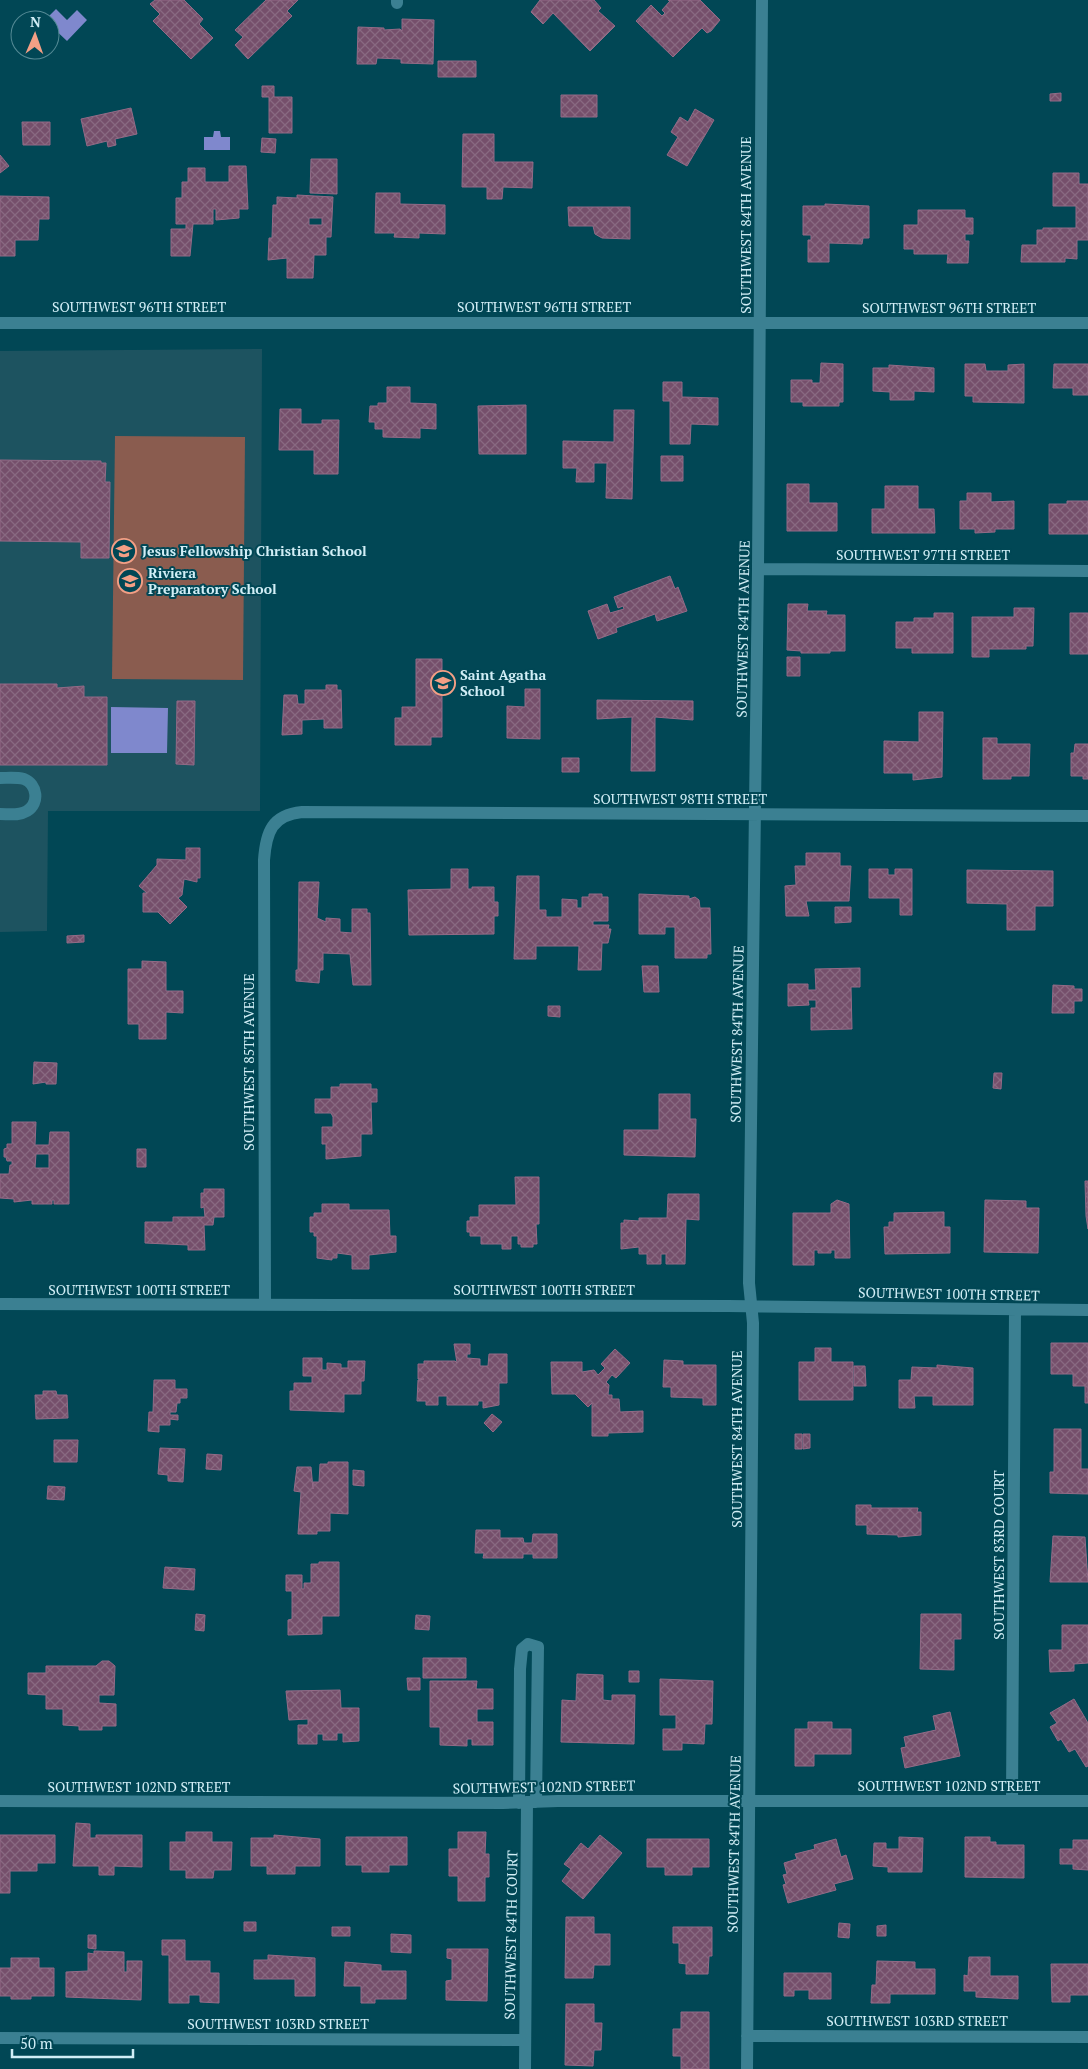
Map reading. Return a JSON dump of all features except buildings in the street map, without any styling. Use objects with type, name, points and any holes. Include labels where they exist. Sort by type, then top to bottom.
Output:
[{"type":"street","name":"SOUTHWEST 84TH AVENUE","points":[[747,2069],[751,1306],[749,1283],[761,322],[762,0]]},
{"type":"street","name":"SOUTHWEST 96TH STREET","points":[[0,323],[1088,323]]},
{"type":"street","name":"SOUTHWEST 97TH STREET","points":[[758,569],[1088,571]]},
{"type":"street","points":[[0,778],[23,779],[30,782],[35,795],[35,802],[28,810],[17,814],[0,814]]},
{"type":"street","name":"SOUTHWEST 98TH STREET","points":[[275,822],[291,813],[302,812],[1088,816]]},
{"type":"street","name":"SOUTHWEST 85TH AVENUE","points":[[264,1305],[264,860],[266,840],[275,822]]},
{"type":"street","name":"SOUTHWEST 100TH STREET","points":[[0,1304],[751,1306],[1088,1310]]},
{"type":"street","name":"SOUTHWEST 83RD COURT","points":[[1012,1800],[1015,1310]]},
{"type":"street","name":"SOUTHWEST 84TH COURT","points":[[525,2069],[528,1802],[538,1647],[528,1644],[522,1649],[520,1669],[528,1802]]},
{"type":"street","name":"SOUTHWEST 102ND STREET","points":[[0,1801],[503,1803],[749,1800],[1088,1801]]},
{"type":"street","name":"SOUTHWEST 103RD STREET","points":[[747,2036],[1088,2037]]},
{"type":"street","name":"SOUTHWEST 103RD STREET","points":[[0,2038],[525,2040]]},
{"type":"shaded area","name":"Riviera Preparatory School","points":[[262,349],[260,811],[48,811],[47,931],[0,932],[0,351]]},
{"type":"shaded area","points":[[115,436],[245,437],[243,680],[112,679]]},
{"type":"water","points":[[77,10],[87,20],[67,41],[60,34],[60,13],[67,20]]},
{"type":"water","points":[[214,131],[220,131],[221,137],[230,137],[230,150],[204,150],[204,137],[213,137]]},
{"type":"water","points":[[111,707],[168,708],[167,753],[111,753]]},
{"type":"place","name":"Jesus Fellowship Christian School","points":[[124,551]]},
{"type":"place","name":"Riviera Preparatory School","points":[[130,581]]},
{"type":"place","name":"Saint Agatha School","points":[[443,683]]}]
